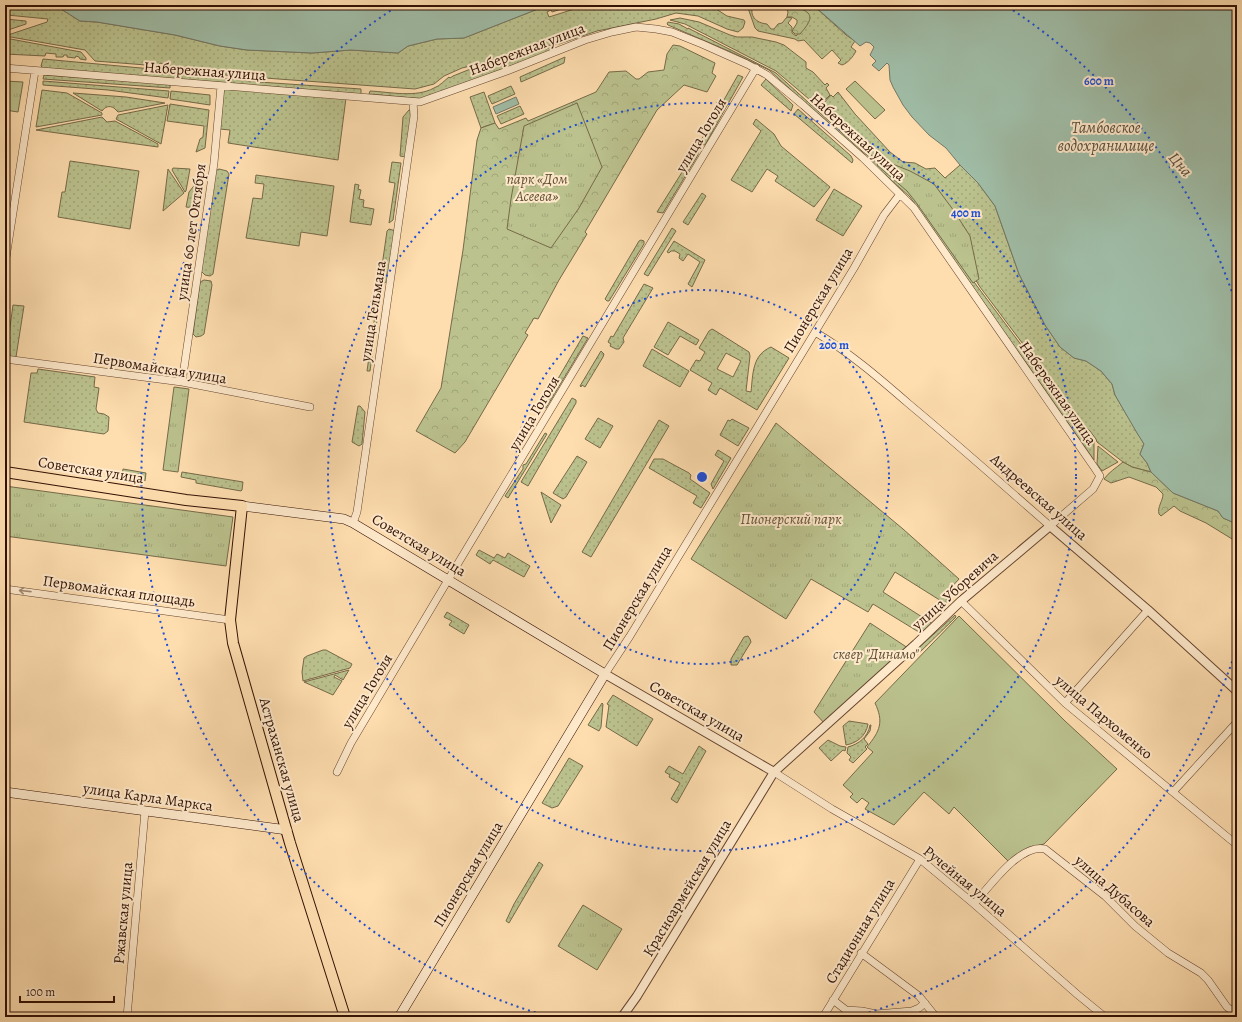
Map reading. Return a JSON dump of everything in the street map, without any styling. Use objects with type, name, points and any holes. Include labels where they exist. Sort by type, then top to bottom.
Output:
[{"type":"main road","name":"Советская улица","points":[[5,472],[186,500],[344,520],[353,523],[605,674]]},
{"type":"main road","name":"Астраханская улица","points":[[242,506],[230,620],[234,648],[320,941],[345,1017]]},
{"type":"main road","name":"Пионерская улица","points":[[399,1017],[605,674]]},
{"type":"main road","name":"улица Карла Маркса","points":[[5,792],[287,830]]},
{"type":"street","name":"Набережная улица","points":[[5,68],[413,102],[424,101],[447,93],[585,40],[612,32],[636,27],[672,32],[756,68],[767,75],[803,105],[914,208],[1100,476]]},
{"type":"street","name":"улица Гоголя","points":[[337,772],[351,743],[448,580],[756,68]]},
{"type":"street","points":[[5,264],[35,71]]},
{"type":"street","name":"улица 60 лет Октября","points":[[182,382],[214,163],[221,86]]},
{"type":"street","name":"улица Тельмана","points":[[353,523],[357,512],[390,285],[414,116],[413,102]]},
{"type":"street","name":"Пионерская улица","points":[[605,674],[647,609],[861,257],[884,215],[900,194]]},
{"type":"street","name":"Андреевская улица","points":[[815,332],[839,346],[961,447],[1148,610],[1237,691]]},
{"type":"street","name":"Первомайская улица","points":[[5,359],[182,382],[310,407]]},
{"type":"street","name":"улица Уборевича","points":[[774,772],[916,644],[961,601],[1093,489],[1100,476]]},
{"type":"street","name":"Первомайская площадь","points":[[5,589],[230,620]]},
{"type":"street","name":"улица Пархоменко","points":[[961,601],[1065,703],[1237,845]]},
{"type":"street","points":[[1065,703],[1148,610]]},
{"type":"street","name":"Советская улица","points":[[605,674],[774,772]]},
{"type":"street","points":[[1173,792],[1237,722]]},
{"type":"street","name":"Ручейная улица","points":[[774,772],[832,809],[920,859],[1078,995],[1106,1017]]},
{"type":"street","name":"Красноармейская улица","points":[[622,1017],[637,996],[774,772]]},
{"type":"street","name":"Ржавская улица","points":[[127,1017],[145,811]]},
{"type":"street","name":"улица Дубасова","points":[[974,904],[1013,861],[1031,850],[1040,848],[1045,849],[1105,896],[1135,926],[1168,953],[1201,973],[1227,1006],[1237,1014]]},
{"type":"street","name":"Стадионная улица","points":[[823,1017],[920,859]]},
{"type":"street","points":[[862,953],[913,991],[925,1002],[936,1017]]},
{"type":"street","points":[[833,1000],[846,1010],[876,1014],[912,1011],[919,1008],[925,1002]]},
{"type":"green space","points":[[5,5],[45,5],[61,9],[80,21],[97,22],[175,35],[220,46],[247,50],[312,53],[351,50],[398,53],[408,46],[437,39],[464,38],[548,5],[571,6],[552,12],[551,10],[547,12],[549,17],[587,5],[710,5],[727,16],[744,20],[745,22],[743,28],[738,32],[727,29],[698,16],[676,13],[656,19],[597,31],[559,44],[536,47],[500,59],[462,68],[444,76],[434,84],[415,89],[210,74],[177,68],[177,66],[174,66],[174,68],[163,67],[164,64],[160,63],[159,66],[95,61],[85,50],[5,36],[47,22],[48,19],[7,15],[5,13]]},
{"type":"green space","points":[[750,5],[753,5],[752,12],[754,18],[767,24],[771,29],[774,29],[778,24],[782,23],[787,17],[792,18],[788,23],[792,27],[792,33],[796,36],[804,27],[799,7],[800,5],[813,5],[846,35],[855,41],[851,47],[856,51],[850,60],[842,65],[838,63],[841,60],[832,50],[822,59],[804,40],[798,41],[795,39],[758,31],[755,28],[748,8]]},
{"type":"green space","points":[[785,5],[801,5],[799,7],[810,15],[808,24],[800,34],[795,34],[792,31],[797,23],[797,20],[792,17],[787,17],[788,12]]},
{"type":"green space","points":[[680,18],[699,22],[737,37],[752,37],[784,45],[806,62],[806,68],[813,72],[825,85],[827,83],[829,85],[826,88],[830,95],[821,104],[819,102],[816,105],[776,71],[685,24],[670,20]]},
{"type":"green space","points":[[5,19],[26,21],[26,24],[5,31]]},
{"type":"green space","points":[[668,22],[679,24],[688,28],[776,73],[911,193],[977,286],[1037,366],[1071,416],[1094,440],[1094,460],[910,197],[769,70],[668,25]]},
{"type":"green space","points":[[5,38],[81,52],[86,60],[80,59],[76,56],[75,58],[67,57],[67,55],[64,55],[63,57],[56,57],[56,54],[46,53],[45,56],[5,54]]},
{"type":"green space","name":"парк «Дом Асеева»","points":[[673,45],[680,46],[715,63],[712,73],[716,76],[707,92],[684,85],[657,110],[585,232],[587,234],[559,280],[538,319],[534,318],[525,333],[528,335],[465,442],[455,453],[416,431],[441,388],[463,250],[477,140],[481,128],[495,123],[499,129],[526,118],[528,121],[596,92],[609,72],[626,71],[636,79],[639,79],[648,72],[664,70],[667,54]]},
{"type":"green space","points":[[543,48],[558,48],[424,99],[369,94],[370,91],[411,94],[427,91],[438,86],[449,77],[450,78],[468,70],[498,64]]},
{"type":"green space","points":[[565,57],[564,63],[521,82],[520,77]]},
{"type":"green space","points":[[43,59],[163,70],[259,82],[361,89],[361,94],[43,68],[41,66]]},
{"type":"green space","points":[[44,75],[170,84],[170,88],[43,79]]},
{"type":"green space","points":[[738,75],[743,77],[705,145],[699,144]]},
{"type":"green space","points":[[766,79],[793,105],[791,111],[761,85]]},
{"type":"green space","points":[[5,81],[23,82],[18,112],[5,110]]},
{"type":"green space","points":[[43,81],[169,91],[168,98],[108,90],[43,85]]},
{"type":"green space","points":[[855,81],[885,110],[875,119],[846,89]]},
{"type":"green space","points":[[511,86],[515,94],[492,104],[488,96]]},
{"type":"green space","points":[[224,88],[346,98],[338,160],[228,143],[230,130],[220,129]]},
{"type":"green space","points":[[42,90],[67,93],[102,113],[102,115],[36,127]]},
{"type":"green space","points":[[171,91],[210,95],[210,105],[170,99]]},
{"type":"green space","points":[[484,92],[495,123],[481,128],[470,97]]},
{"type":"green space","points":[[838,92],[855,114],[890,152],[903,162],[915,163],[926,169],[935,168],[945,178],[960,165],[978,183],[995,206],[1019,274],[1045,325],[1060,347],[1074,358],[1086,361],[1101,371],[1112,384],[1115,395],[1144,444],[1140,454],[1147,463],[1151,472],[1132,467],[1123,462],[1097,442],[1090,431],[1073,416],[1066,403],[1038,364],[980,287],[972,274],[965,246],[879,162],[825,114],[828,111],[822,105],[831,95],[833,97]]},
{"type":"green space","points":[[73,93],[126,97],[165,103],[118,112],[114,108],[109,107],[102,111]]},
{"type":"green space","points":[[577,103],[602,167],[579,208],[551,248],[507,229],[524,126]]},
{"type":"green space","points":[[170,104],[209,110],[205,148],[196,152],[200,139],[203,137],[204,126],[167,121]]},
{"type":"green space","points":[[168,105],[161,144],[116,119],[118,115]]},
{"type":"green space","points":[[520,106],[524,114],[501,124],[497,116]]},
{"type":"green space","points":[[798,109],[851,156],[853,160],[852,163],[794,114]]},
{"type":"green space","points":[[409,110],[412,110],[406,157],[400,156],[403,117]]},
{"type":"green space","points":[[102,117],[107,122],[115,121],[158,144],[158,147],[36,130]]},
{"type":"green space","points":[[756,119],[774,134],[781,146],[830,187],[814,207],[775,181],[778,176],[767,169],[752,192],[731,180],[761,131],[753,124]]},
{"type":"green space","points":[[696,150],[698,151],[698,155],[663,213],[657,212]]},
{"type":"green space","points":[[880,159],[910,171],[934,184],[970,236],[979,279],[973,283],[907,191],[877,165]]},
{"type":"green space","points":[[70,161],[139,171],[130,229],[58,217],[62,192],[65,192]]},
{"type":"green space","points":[[392,162],[401,163],[393,220],[389,223],[395,183],[389,182]]},
{"type":"green space","points":[[173,168],[190,169],[185,192],[172,170]]},
{"type":"green space","points":[[168,169],[184,193],[163,211]]},
{"type":"green space","points":[[219,169],[227,171],[229,174],[213,274],[210,276],[205,275],[200,270],[215,171]]},
{"type":"green space","points":[[256,175],[334,186],[327,236],[301,232],[299,246],[246,238],[253,198],[262,199],[264,184],[255,183]]},
{"type":"green space","points":[[201,177],[199,190],[201,190],[198,208],[186,207],[189,192]]},
{"type":"green space","points":[[355,184],[359,185],[358,189],[361,190],[359,199],[364,200],[363,207],[374,209],[371,225],[350,222]]},
{"type":"green space","points":[[834,189],[862,206],[843,236],[816,220]]},
{"type":"green space","points":[[702,193],[706,196],[688,225],[683,222]]},
{"type":"green space","points":[[672,228],[676,231],[648,276],[644,274]]},
{"type":"green space","points":[[389,229],[396,231],[388,281],[382,284],[370,371],[367,371],[387,231]]},
{"type":"green space","points":[[641,240],[644,241],[644,244],[609,301],[607,301],[605,299]]},
{"type":"green space","points":[[674,241],[705,260],[692,287],[688,284],[700,262],[688,254],[683,261],[679,258],[680,254],[675,251],[671,251],[669,253],[667,252]]},
{"type":"green space","points":[[204,280],[211,281],[212,285],[204,334],[196,337],[193,334],[200,282]]},
{"type":"green space","points":[[644,284],[653,288],[623,338],[624,342],[619,349],[616,349],[610,346],[611,344],[608,342],[611,336],[613,337]]},
{"type":"green space","points":[[13,305],[24,306],[16,357],[6,356]]},
{"type":"green space","points":[[668,322],[699,340],[696,345],[680,336],[668,355],[654,347]]},
{"type":"green space","points":[[712,329],[714,330],[749,352],[750,356],[746,391],[751,392],[753,372],[757,360],[765,350],[771,347],[789,358],[757,410],[720,388],[716,395],[708,390],[712,383],[690,370],[696,360],[700,361],[705,352],[699,348],[709,331]],"holes":[[[726,353],[741,361],[733,377],[717,369]]]},
{"type":"green space","points":[[583,336],[588,338],[546,408],[542,406]]},
{"type":"green space","points":[[652,349],[689,371],[680,387],[643,366]]},
{"type":"green space","points":[[601,351],[604,354],[603,357],[585,387],[582,385],[581,387],[580,386]]},
{"type":"green space","points":[[38,369],[95,377],[94,387],[99,388],[96,409],[98,413],[109,417],[108,431],[104,434],[24,422],[31,373],[37,373]]},
{"type":"green space","points":[[174,387],[189,389],[178,472],[163,470]]},
{"type":"green space","points":[[572,398],[576,400],[576,403],[528,486],[521,482]]},
{"type":"green space","points":[[358,406],[360,406],[365,412],[362,444],[359,446],[352,442]]},
{"type":"green space","points":[[598,418],[613,426],[600,448],[585,439]]},
{"type":"green space","points":[[732,419],[749,428],[738,446],[720,435],[728,420],[730,421]]},
{"type":"green space","points":[[659,420],[669,426],[591,557],[582,552]]},
{"type":"green space","name":"Пионерский парк","points":[[776,423],[903,529],[959,579],[947,592],[946,604],[895,572],[883,592],[933,624],[922,634],[873,604],[868,612],[811,579],[786,619],[691,559]]},
{"type":"green space","points":[[545,433],[547,434],[508,498],[505,496],[523,469],[523,465],[526,464]]},
{"type":"green space","points":[[1098,446],[1118,462],[1102,471],[1097,464]]},
{"type":"green space","points":[[718,450],[731,458],[713,489],[711,484],[724,461],[715,455]]},
{"type":"green space","points":[[577,456],[587,462],[566,497],[563,499],[553,493]]},
{"type":"green space","points":[[654,459],[663,459],[689,473],[691,475],[690,479],[710,493],[701,508],[693,503],[697,496],[649,468]]},
{"type":"green space","points":[[1123,462],[1132,467],[1151,472],[1173,493],[1218,511],[1223,518],[1237,524],[1237,542],[1206,523],[1180,511],[1174,506],[1161,516],[1159,514],[1159,509],[1163,494],[1156,487],[1129,477],[1111,483],[1104,479],[1110,472]]},
{"type":"green space","points":[[123,469],[146,473],[145,481],[122,477]]},
{"type":"green space","points":[[182,472],[243,482],[242,490],[196,483],[196,480],[181,477]]},
{"type":"green space","points":[[5,486],[233,517],[226,566],[5,536]]},
{"type":"green space","points":[[541,492],[561,505],[551,523]]},
{"type":"green space","points":[[479,550],[494,558],[497,554],[505,558],[508,553],[530,566],[524,577],[493,560],[490,564],[476,555]]},
{"type":"green space","points":[[447,612],[469,625],[464,634],[449,625],[452,621],[444,617]]},
{"type":"green space","points":[[955,615],[956,617],[917,655],[914,652]]},
{"type":"green space","points":[[959,616],[1065,721],[1117,769],[1044,844],[1033,847],[1008,861],[954,807],[949,814],[924,792],[894,825],[865,809],[869,803],[862,798],[857,803],[850,797],[853,794],[843,785],[873,752],[867,747],[878,731],[880,721],[875,703]]},
{"type":"green space","name":"сквер \"Динамо\"","points":[[870,623],[911,650],[826,725],[814,712]]},
{"type":"green space","points":[[748,636],[751,642],[737,665],[731,665],[731,659],[744,637]]},
{"type":"green space","points":[[326,650],[352,664],[350,668],[303,681],[302,672],[304,658]]},
{"type":"green space","points":[[349,670],[343,680],[335,675],[334,677],[342,681],[333,695],[304,682]]},
{"type":"green space","points":[[613,695],[653,719],[637,746],[606,727],[609,705],[607,704]]},
{"type":"green space","points":[[602,703],[601,727],[599,731],[588,725]]},
{"type":"green space","points":[[849,721],[868,724],[865,732],[860,738],[854,743],[846,745],[843,726]]},
{"type":"green space","points":[[870,725],[870,731],[864,739],[868,744],[865,747],[867,749],[853,763],[849,760],[851,757],[847,753],[848,747],[856,744],[865,736]]},
{"type":"green space","points":[[828,740],[840,746],[846,747],[845,751],[843,750],[831,761],[819,748]]},
{"type":"green space","points":[[699,746],[706,751],[677,803],[671,799],[680,783],[669,777],[670,775],[665,772],[669,766],[683,774]]},
{"type":"green space","points":[[569,758],[583,766],[558,806],[552,808],[542,803]]},
{"type":"green space","points":[[539,862],[543,865],[509,923],[506,921],[514,904]]},
{"type":"green space","points":[[583,905],[622,929],[597,970],[558,946]]},
{"type":"water","points":[[45,5],[548,5],[464,38],[437,39],[408,46],[398,53],[351,50],[312,53],[247,50],[220,46],[175,35],[97,22],[80,21],[61,9]]},
{"type":"water","name":"Тамбовское водохранилище","points":[[813,5],[1237,5],[1237,524],[1223,518],[1218,511],[1173,493],[1151,472],[1147,463],[1140,454],[1144,444],[1115,395],[1112,384],[1101,371],[1086,361],[1074,358],[1060,347],[1045,325],[1019,274],[995,206],[978,183],[946,148],[929,135],[912,117],[893,87],[890,80],[889,65],[887,63],[879,71],[872,65],[876,61],[870,55],[874,47],[870,43],[866,42],[860,46]]},
{"type":"water","points":[[516,97],[519,104],[496,114],[493,107]]},
{"type":"water label","name":"Цна","points":[[1181,164]]}]
